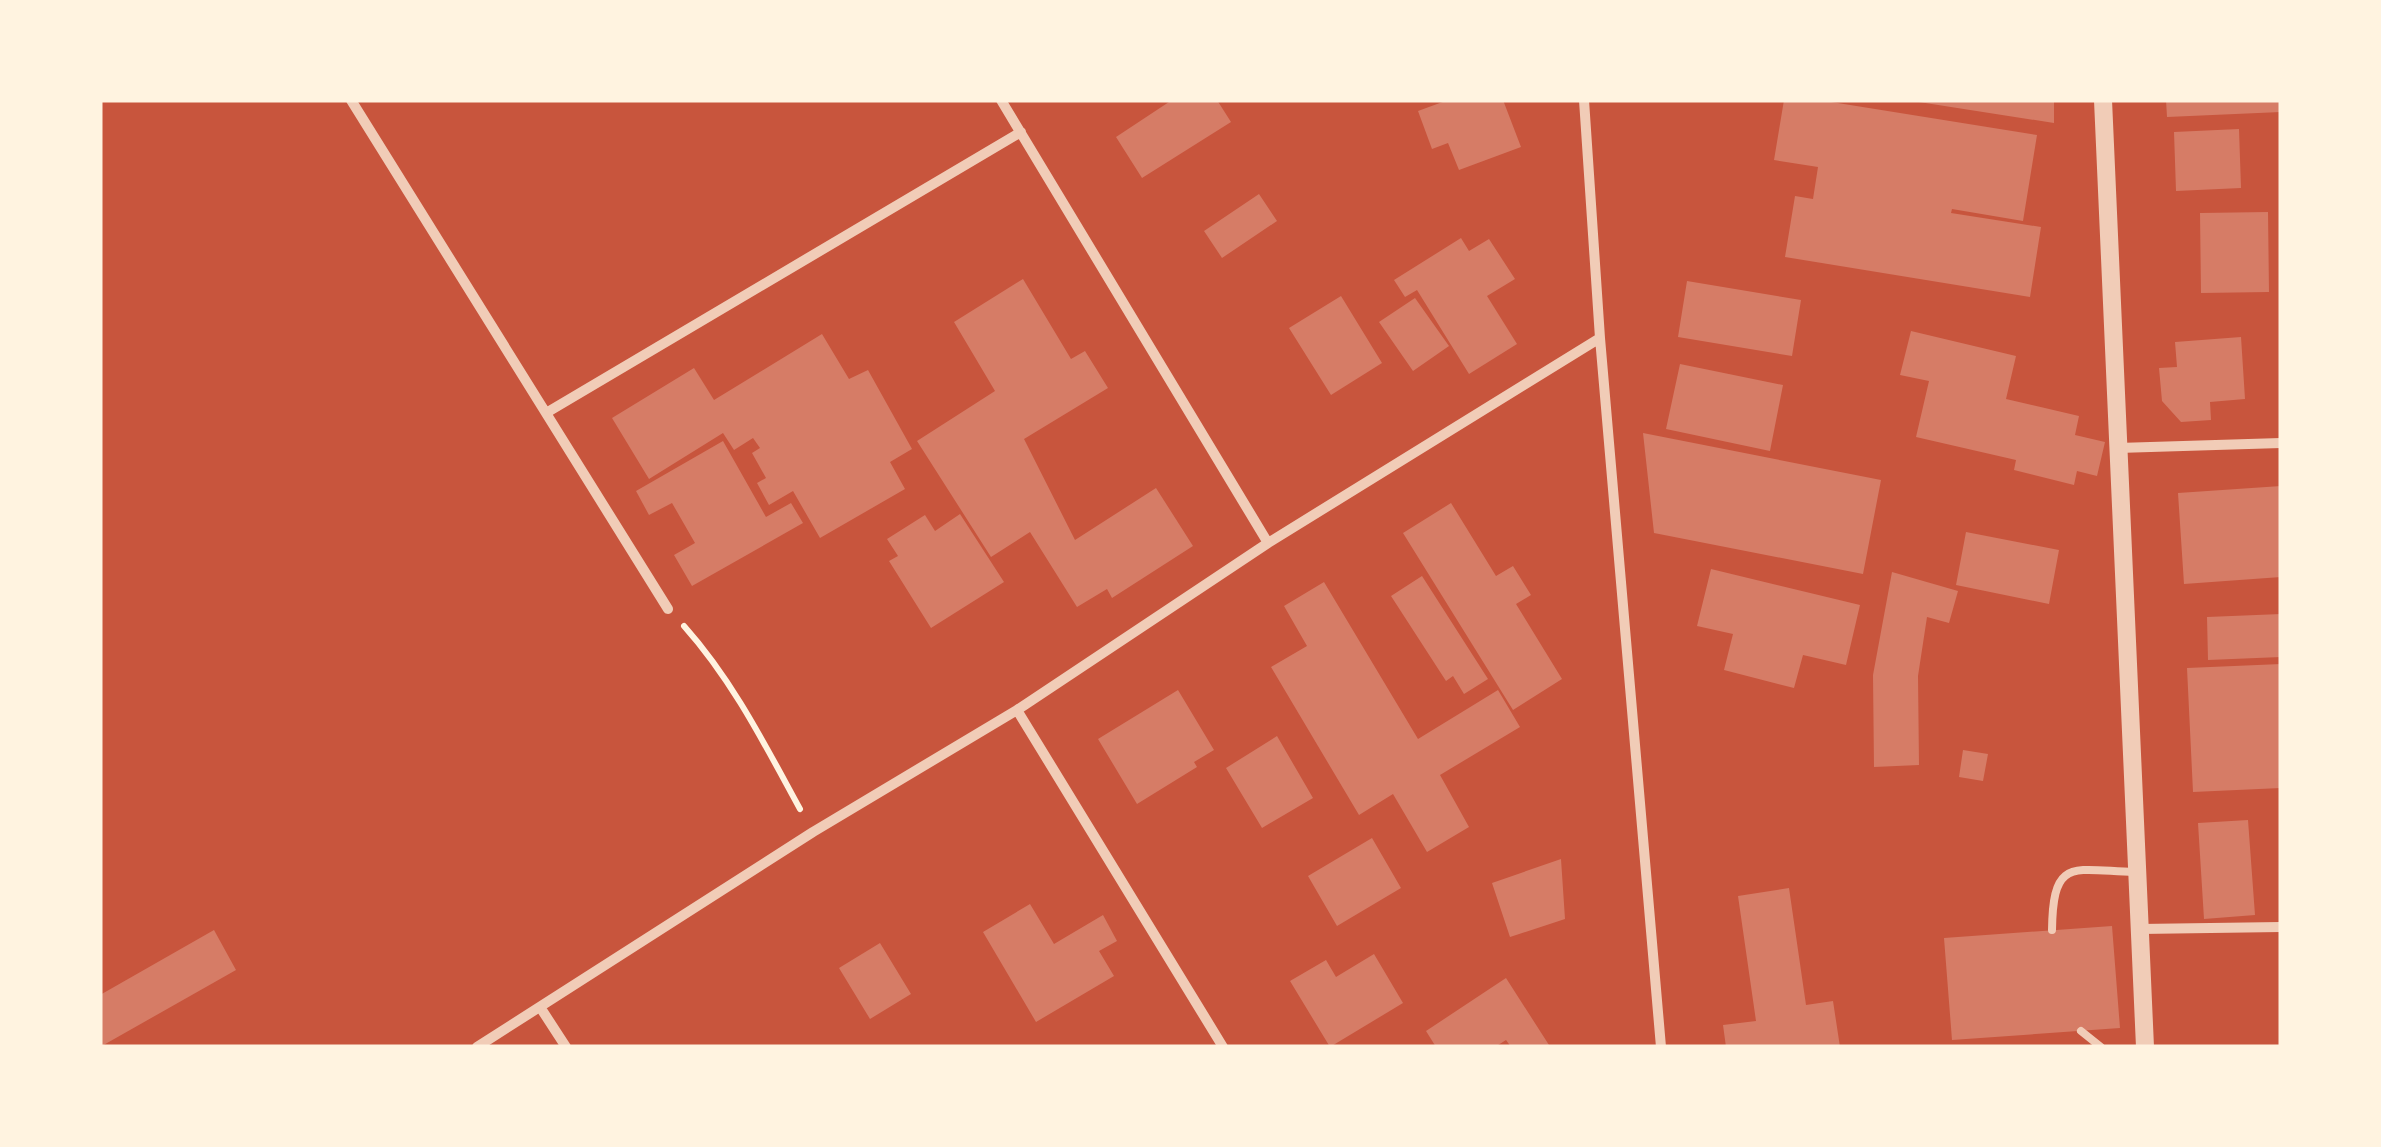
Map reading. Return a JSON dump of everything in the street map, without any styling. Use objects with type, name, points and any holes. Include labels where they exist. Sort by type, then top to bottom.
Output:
[{"type":"street","points":[[350,100],[668,609]]},
{"type":"street","points":[[1001,100],[1268,543]]},
{"type":"street","points":[[1584,100],[1600,338],[1661,1047]]},
{"type":"street","points":[[2102,100],[2145,1047]]},
{"type":"street","points":[[546,413],[1021,132]]},
{"type":"street","points":[[478,1047],[812,832],[1017,710],[1268,543],[1600,338]]},
{"type":"street","points":[[2118,448],[2281,443]]},
{"type":"street","points":[[1017,710],[1223,1047]]},
{"type":"street","points":[[2140,929],[2281,927]]},
{"type":"street","points":[[540,1006],[566,1047]]},
{"type":"lane","points":[[2052,930],[2052,898],[2062,876],[2074,870],[2137,872]]},
{"type":"lane","points":[[2081,1030],[2101,1047]]},
{"type":"path","points":[[668,609],[712,657],[812,832]]},
{"type":"building","points":[[1172,100],[1217,100],[1231,122],[1142,178],[1116,137]]},
{"type":"building","points":[[1448,100],[1503,100],[1521,147],[1459,170],[1448,143],[1432,149],[1418,111]]},
{"type":"building","points":[[1784,100],[1819,100],[2037,135],[2023,221],[1952,209],[1951,213],[2041,227],[2030,297],[1785,257],[1795,196],[1813,199],[1818,167],[1774,160]]},
{"type":"building","points":[[2054,100],[2054,123],[1919,102]]},
{"type":"building","points":[[2166,100],[2281,100],[2281,112],[2167,117]]},
{"type":"building","points":[[2239,129],[2241,188],[2176,191],[2174,132]]},
{"type":"building","points":[[1259,194],[1277,221],[1222,258],[1204,231]]},
{"type":"building","points":[[2268,212],[2269,292],[2201,293],[2200,213]]},
{"type":"building","points":[[1461,238],[1469,251],[1489,239],[1515,279],[1487,296],[1517,344],[1469,374],[1417,290],[1405,297],[1394,280]]},
{"type":"building","points":[[1023,279],[1071,359],[1085,351],[1108,388],[1024,439],[1075,540],[1156,488],[1193,546],[1112,598],[1107,589],[1077,607],[1030,532],[991,557],[917,441],[995,391],[954,322]]},
{"type":"building","points":[[1687,281],[1801,300],[1792,356],[1678,337]]},
{"type":"building","points":[[1341,296],[1382,363],[1331,395],[1289,328]]},
{"type":"building","points":[[1415,298],[1449,346],[1413,371],[1379,322]]},
{"type":"building","points":[[1911,331],[2016,356],[2006,399],[2079,416],[2075,435],[2105,442],[2097,476],[2077,471],[2074,485],[2014,470],[2016,460],[1916,437],[1929,381],[1900,375]]},
{"type":"building","points":[[822,334],[849,379],[868,370],[912,449],[890,462],[905,489],[820,538],[793,491],[769,505],[757,483],[766,478],[752,453],[760,448],[753,438],[734,450],[723,433],[649,479],[612,418],[694,368],[714,400]]},
{"type":"building","points":[[2241,337],[2245,399],[2210,402],[2211,420],[2181,422],[2162,401],[2159,368],[2177,367],[2175,342]]},
{"type":"building","points":[[1680,364],[1783,385],[1770,451],[1666,429]]},
{"type":"building","points":[[1643,433],[1881,480],[1863,574],[1654,533]]},
{"type":"building","points":[[723,441],[766,517],[791,503],[803,523],[692,586],[674,555],[695,543],[672,503],[649,515],[636,491]]},
{"type":"building","points":[[2281,486],[2281,577],[2184,584],[2178,493]]},
{"type":"building","points":[[1451,503],[1496,576],[1513,566],[1531,595],[1516,604],[1562,679],[1513,710],[1403,533]]},
{"type":"building","points":[[960,514],[1004,582],[931,628],[889,561],[898,556],[887,539],[925,515],[935,531]]},
{"type":"building","points":[[1966,532],[2059,550],[2049,604],[1956,585]]},
{"type":"building","points":[[1711,569],[1860,605],[1846,665],[1803,655],[1794,688],[1724,670],[1733,634],[1697,626]]},
{"type":"building","points":[[1892,572],[1958,591],[1949,623],[1927,617],[1918,676],[1919,765],[1874,767],[1873,675]]},
{"type":"building","points":[[1422,576],[1488,679],[1464,694],[1453,676],[1446,681],[1391,596]]},
{"type":"building","points":[[1324,582],[1418,739],[1498,690],[1520,727],[1440,775],[1469,827],[1427,852],[1393,794],[1359,815],[1271,667],[1307,646],[1284,606]]},
{"type":"building","points":[[2281,614],[2281,657],[2208,660],[2207,617]]},
{"type":"building","points":[[2281,664],[2281,788],[2193,792],[2187,668]]},
{"type":"building","points":[[1178,690],[1214,750],[1194,762],[1197,767],[1137,804],[1098,739]]},
{"type":"building","points":[[1277,736],[1313,798],[1262,828],[1226,768]]},
{"type":"building","points":[[1963,750],[1988,754],[1983,781],[1959,777]]},
{"type":"building","points":[[2248,820],[2255,915],[2204,919],[2198,823]]},
{"type":"building","points":[[1372,838],[1401,888],[1337,926],[1308,876]]},
{"type":"building","points":[[1561,859],[1565,919],[1510,937],[1492,883]]},
{"type":"building","points":[[1789,888],[1806,1005],[1833,1001],[1840,1047],[1726,1047],[1723,1025],[1756,1021],[1738,896]]},
{"type":"building","points":[[1030,904],[1054,944],[1103,915],[1117,941],[1099,951],[1114,976],[1036,1022],[983,932]]},
{"type":"building","points":[[2112,926],[2120,1028],[1952,1040],[1944,938]]},
{"type":"building","points":[[214,930],[236,970],[100,1047],[100,995]]},
{"type":"building","points":[[880,943],[911,994],[870,1019],[839,968]]},
{"type":"building","points":[[1374,954],[1403,1003],[1330,1047],[1290,981],[1326,960],[1336,977]]},
{"type":"building","points":[[1506,978],[1549,1045],[1511,1047],[1506,1040],[1495,1047],[1436,1047],[1426,1031]]}]
